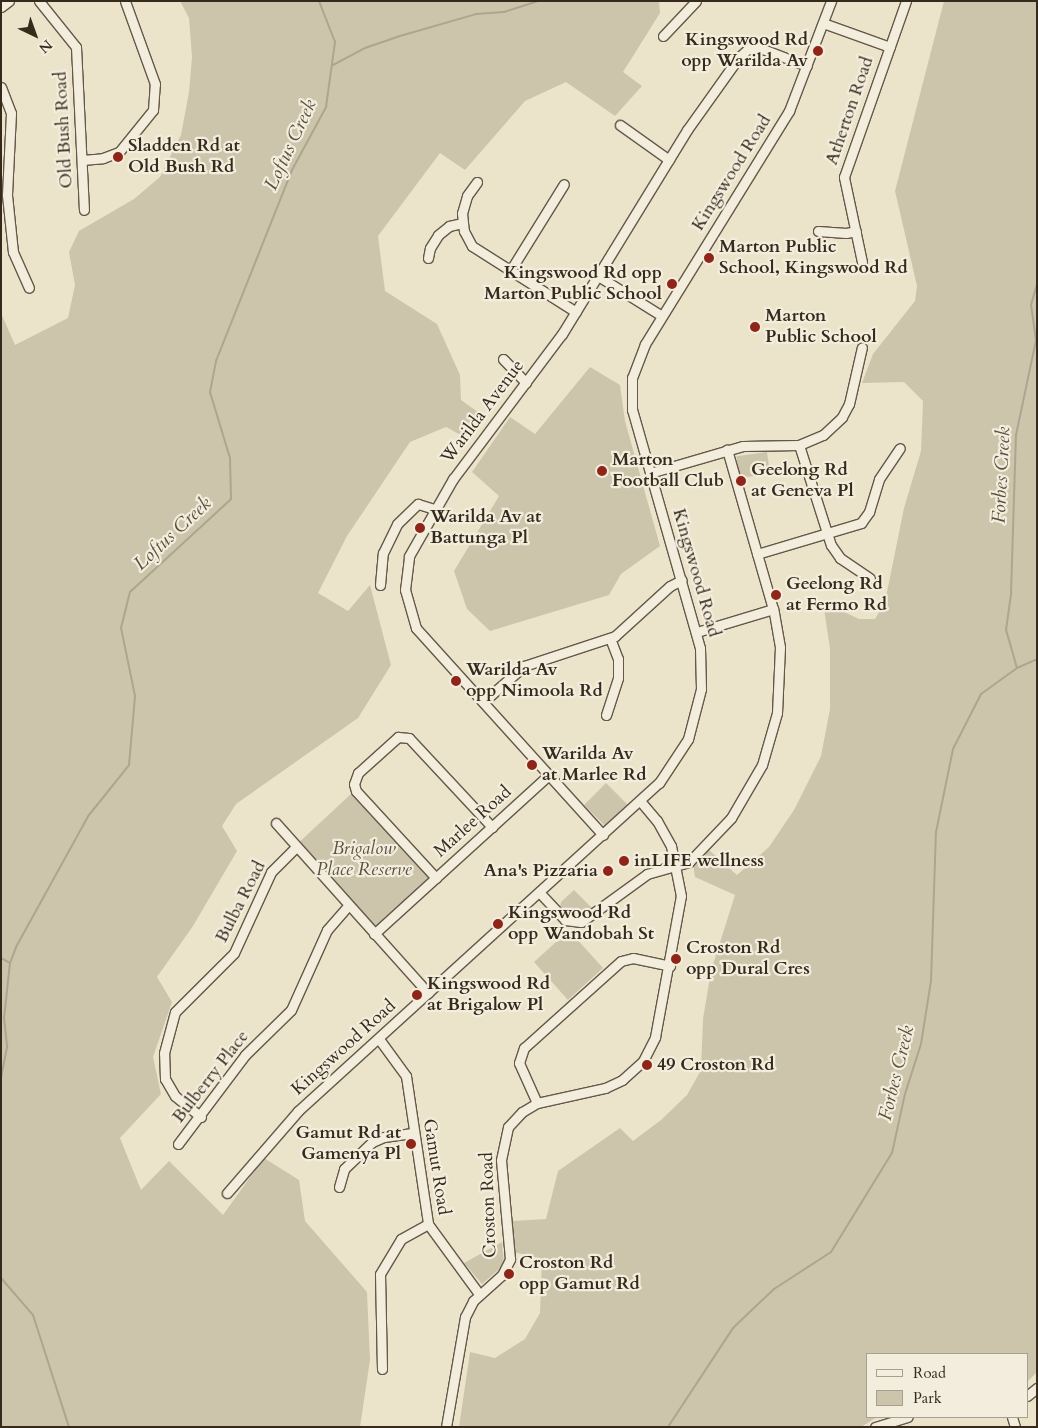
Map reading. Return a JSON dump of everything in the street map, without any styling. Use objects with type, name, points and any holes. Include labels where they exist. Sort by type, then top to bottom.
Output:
[{"type":"street","points":[[1,7],[9,1]]},
{"type":"street","name":"Old Bush Road","points":[[39,1],[76,48],[84,210]]},
{"type":"street","points":[[82,160],[102,158],[119,152],[153,110],[155,84],[125,1]]},
{"type":"street","points":[[663,36],[696,1]]},
{"type":"street","name":"Kingswood Road","points":[[227,1193],[298,1111],[640,801],[671,768],[694,723],[702,676],[697,632],[632,410],[630,389],[638,356],[789,110],[831,1]]},
{"type":"street","name":"Atherton Road","points":[[862,262],[844,178],[906,1]]},
{"type":"street","points":[[823,23],[890,47]]},
{"type":"street","name":"Warilda Avenue","points":[[603,835],[423,637],[410,612],[405,572],[413,548],[434,509],[462,466],[526,383],[576,312],[700,111],[745,51],[760,48],[807,66]]},
{"type":"street","points":[[1,87],[11,113],[5,171],[12,252],[29,288]]},
{"type":"street","points":[[620,125],[669,160]]},
{"type":"street","points":[[477,182],[464,203],[462,223],[472,246],[576,312]]},
{"type":"street","points":[[510,271],[564,184]]},
{"type":"street","points":[[428,258],[430,248],[438,235],[449,226],[462,223]]},
{"type":"street","points":[[818,231],[856,231]]},
{"type":"street","points":[[598,276],[662,316]]},
{"type":"street","points":[[650,473],[727,450],[752,445],[799,445],[823,435],[842,417],[853,391],[862,347]]},
{"type":"street","points":[[503,359],[526,383]]},
{"type":"street","points":[[799,445],[826,533],[840,558],[870,578]]},
{"type":"street","points":[[757,554],[864,520],[879,479],[900,448]]},
{"type":"street","points":[[539,892],[565,920],[581,922],[647,874],[667,866],[678,866],[694,858],[727,824],[748,793],[767,753],[780,693],[782,660],[773,609],[727,450]]},
{"type":"street","points":[[380,584],[383,553],[392,531],[418,504],[434,509]]},
{"type":"street","points":[[482,702],[524,666],[610,638],[670,586],[682,580]]},
{"type":"street","points":[[697,632],[773,609]]},
{"type":"street","points":[[606,715],[618,678],[618,660],[610,638]]},
{"type":"street","points":[[436,878],[356,792],[354,784],[358,773],[398,737],[409,738],[492,827]]},
{"type":"street","name":"Marlee Road","points":[[374,934],[548,775]]},
{"type":"street","name":"Croston Road","points":[[446,1427],[463,1324],[479,1294],[502,1275],[511,1254],[501,1160],[504,1139],[512,1122],[537,1103],[605,1088],[637,1068],[656,1037],[681,905],[678,866],[661,828],[640,801]]},
{"type":"street","points":[[276,823],[295,848],[428,993]]},
{"type":"street","name":"Bulba Road","points":[[201,1116],[175,1096],[165,1079],[164,1053],[175,1012],[234,953],[271,872],[295,848]]},
{"type":"street","name":"Bulberry Place","points":[[178,1144],[201,1116],[245,1055],[291,1010],[326,930],[348,906]]},
{"type":"street","points":[[537,1103],[519,1063],[524,1048],[621,961],[633,958],[670,966]]},
{"type":"street","name":"Gamut Road","points":[[379,1039],[396,1058],[406,1076],[428,1224],[479,1294]]},
{"type":"street","points":[[339,1187],[344,1169],[372,1142],[384,1137],[414,1132]]},
{"type":"street","points":[[382,1369],[380,1274],[401,1239],[428,1224]]},
{"type":"street","points":[[876,1427],[905,1418]]},
{"type":"green space","points":[[180,1],[659,1],[660,13],[623,72],[642,86],[615,116],[566,82],[525,101],[465,170],[440,153],[378,236],[385,291],[437,324],[460,375],[461,400],[485,417],[470,440],[446,427],[410,442],[347,536],[318,593],[348,611],[370,585],[391,665],[358,718],[236,804],[222,826],[237,851],[193,926],[157,977],[172,1002],[153,1057],[161,1094],[120,1138],[141,1190],[169,1161],[223,1215],[264,1158],[299,1180],[305,1221],[367,1292],[370,1360],[360,1427],[1,1427],[1,313],[15,345],[68,318],[75,285],[69,252],[79,231],[134,199],[160,177],[181,135],[189,92],[192,57],[189,18]]},
{"type":"green space","points":[[944,1],[1037,1],[1037,1372],[1028,1381],[1028,1353],[866,1353],[866,1418],[875,1418],[861,1427],[459,1427],[470,1352],[495,1358],[525,1339],[540,1313],[542,1259],[514,1252],[512,1221],[546,1219],[558,1171],[620,1128],[633,1141],[661,1120],[687,1095],[701,1070],[703,1019],[711,971],[735,895],[695,877],[693,865],[709,850],[737,875],[769,847],[794,810],[821,756],[830,709],[830,649],[823,602],[859,619],[875,619],[885,602],[904,508],[921,451],[923,401],[904,382],[862,383],[873,354],[915,301],[917,286],[895,191]]},
{"type":"green space","points":[[590,367],[620,385],[625,421],[660,546],[621,574],[609,595],[490,631],[467,609],[454,571],[499,496],[472,472],[510,417],[535,434]]},
{"type":"green space","points":[[767,452],[770,474],[739,478],[736,456]]},
{"type":"green space","points":[[606,783],[627,804],[605,826],[584,805]]},
{"type":"green space","name":"Brigalow Place Reserve","points":[[351,794],[430,879],[377,928],[298,843]]},
{"type":"green space","points":[[574,890],[594,910],[583,918],[570,917],[560,908],[561,902]]},
{"type":"green space","points":[[574,936],[603,968],[568,1000],[534,962],[556,942]]},
{"type":"green space","points":[[502,1242],[504,1265],[482,1284],[464,1263]]},
{"type":"waterway","name":"Loftus Creek","points":[[1,1078],[7,1046],[4,1018],[10,963],[16,947],[89,815],[129,765],[135,696],[121,628],[130,592],[231,499],[230,458],[210,392],[216,361],[292,170],[326,107],[335,42],[319,1]]},
{"type":"waterway","points":[[333,65],[365,48],[400,36],[476,14],[504,12],[537,1]]},
{"type":"waterway","name":"Forbes Creek","points":[[1017,668],[1006,630],[1011,593],[1016,435],[1036,340],[1031,305],[1037,284]]},
{"type":"waterway","name":"Forbes Creek","points":[[668,1427],[733,1328],[774,1289],[831,1252],[892,1153],[905,1094],[921,1044],[931,981],[936,832],[953,749],[981,694],[1017,668],[1037,659]]},
{"type":"waterway","points":[[1,958],[10,963]]},
{"type":"waterway","points":[[1,1278],[33,1315],[69,1427]]},
{"type":"place","name":"Kingswood Rd opp Warilda Av","points":[[818,51]]},
{"type":"place","name":"Sladden Rd at Old Bush Rd","points":[[118,157]]},
{"type":"place","name":"Marton Public School, Kingswood Rd","points":[[709,258]]},
{"type":"place","name":"Kingswood Rd opp Marton Public School","points":[[672,284]]},
{"type":"place","name":"Marton Public School","points":[[755,327]]},
{"type":"place","name":"Marton Football Club","points":[[602,471]]},
{"type":"place","name":"Geelong Rd at Geneva Pl","points":[[741,481]]},
{"type":"place","name":"Warilda Av at Battunga Pl","points":[[420,528]]},
{"type":"place","name":"Geelong Rd at Fermo Rd","points":[[776,595]]},
{"type":"place","name":"Warilda Av opp Nimoola Rd","points":[[456,681]]},
{"type":"place","name":"Warilda Av at Marlee Rd","points":[[532,765]]},
{"type":"place","name":"inLIFE wellness","points":[[624,861]]},
{"type":"place","name":"Ana's Pizzaria","points":[[608,871]]},
{"type":"place","name":"Kingswood Rd opp Wandobah St","points":[[498,924]]},
{"type":"place","name":"Croston Rd opp Dural Cres","points":[[676,959]]},
{"type":"place","name":"Kingswood Rd at Brigalow Pl","points":[[417,995]]},
{"type":"place","name":"49 Croston Rd","points":[[647,1065]]},
{"type":"place","name":"Gamut Rd at Gamenya Pl","points":[[411,1144]]},
{"type":"place","name":"Croston Rd opp Gamut Rd","points":[[509,1274]]}]
